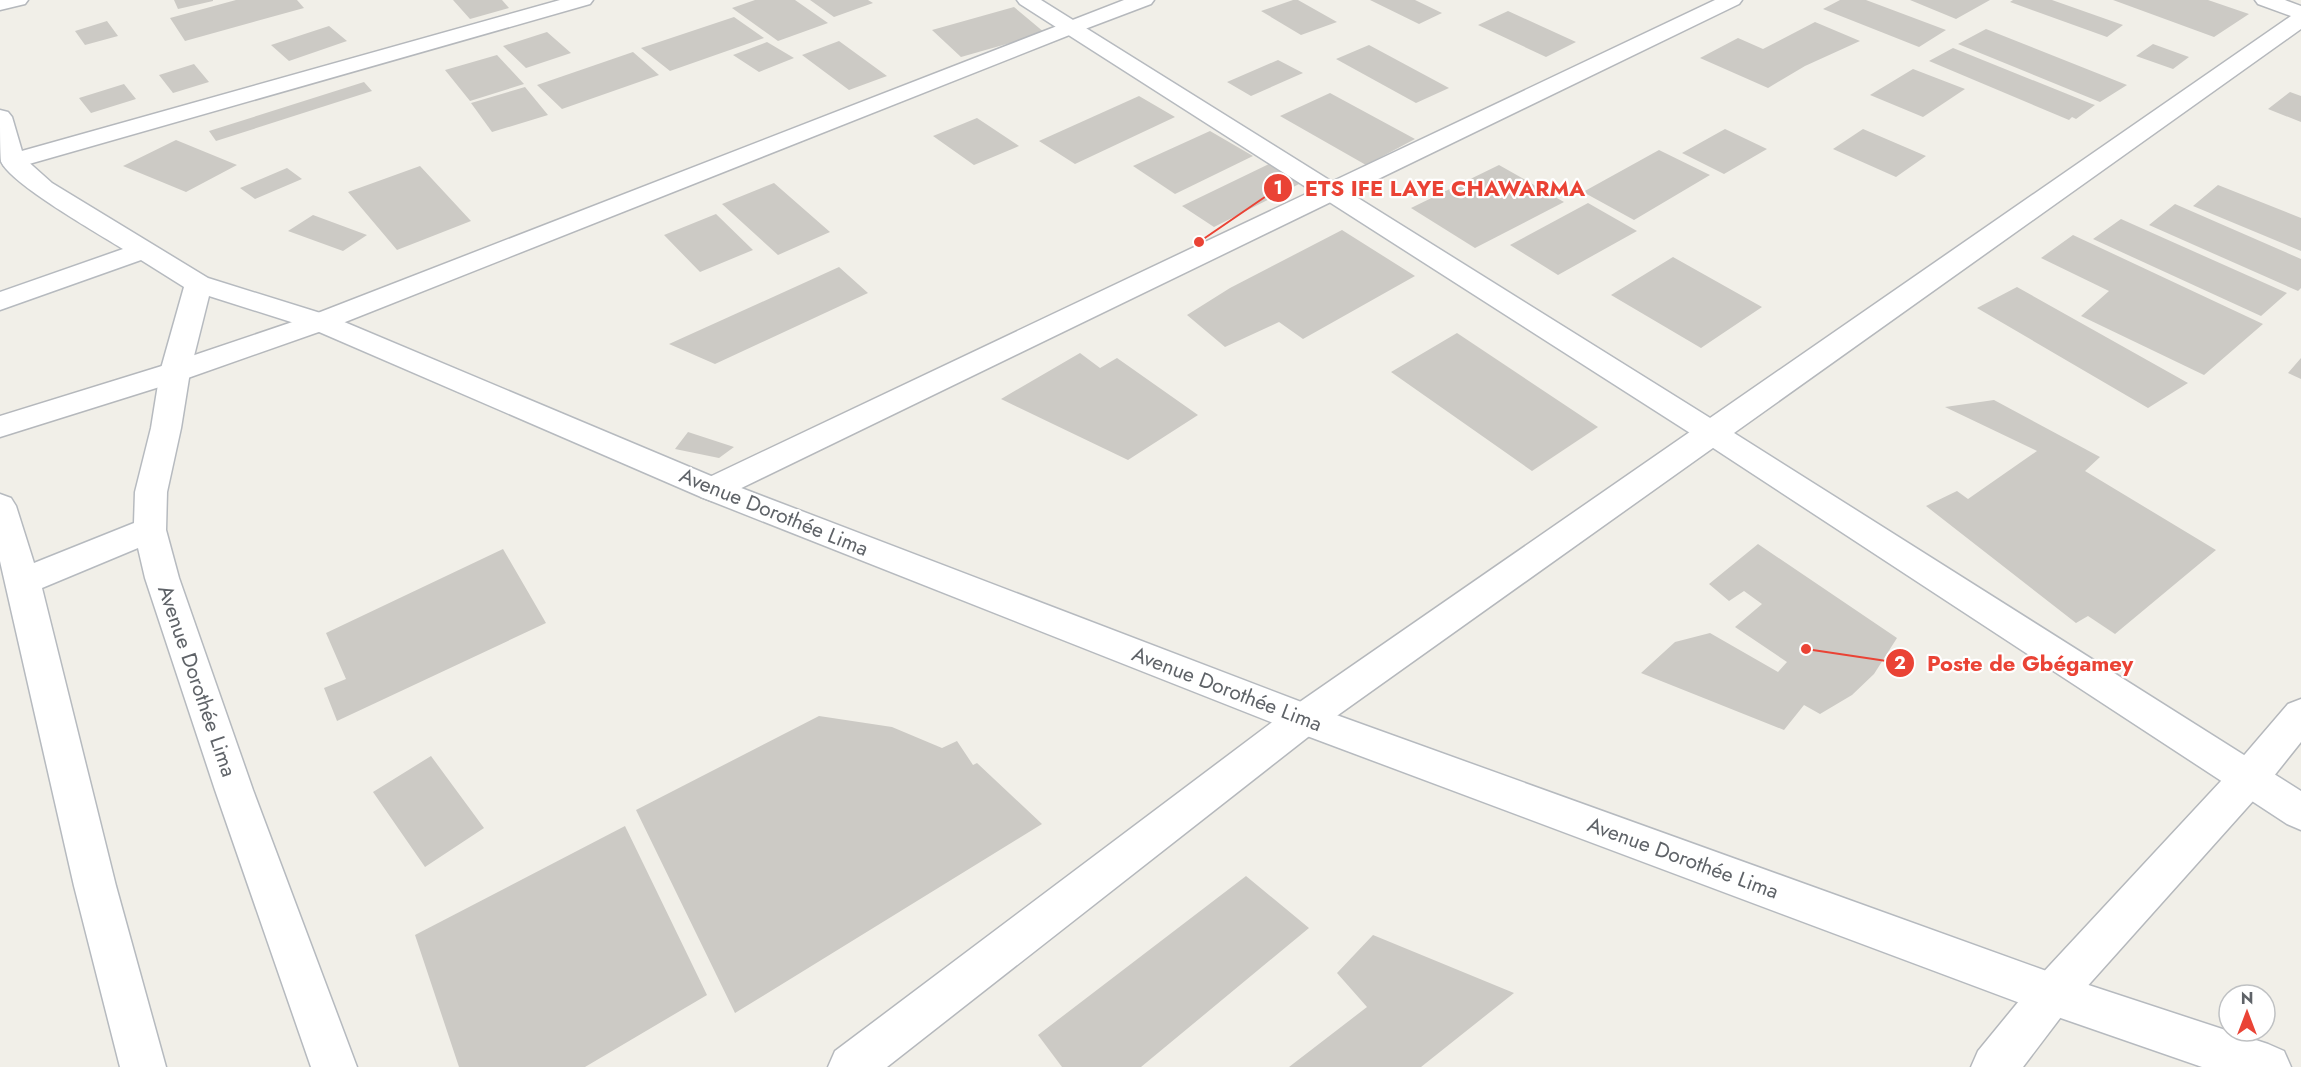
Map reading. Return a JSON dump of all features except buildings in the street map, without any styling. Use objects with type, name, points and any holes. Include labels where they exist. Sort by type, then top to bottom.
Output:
[{"type":"street","points":[[0,4],[18,0]]},
{"type":"street","points":[[0,117],[13,161],[583,0]]},
{"type":"street","points":[[1027,0],[1712,433],[2301,812]]},
{"type":"street","points":[[0,427],[176,372],[320,322],[1069,27],[1144,0]]},
{"type":"street","points":[[712,489],[1732,0]]},
{"type":"street","points":[[2265,0],[2301,13]]},
{"type":"street","points":[[851,1067],[1304,719],[2301,19]]},
{"type":"street","name":"Avenue Dorothée Lima","points":[[13,161],[43,188],[198,284],[320,322],[712,489],[1304,719],[2052,994],[2268,1067]]},
{"type":"street","points":[[0,302],[143,251]]},
{"type":"street","name":"Avenue Dorothée Lima","points":[[198,284],[150,492],[150,530],[162,578],[234,790],[334,1067]]},
{"type":"street","points":[[0,506],[23,581],[95,886],[144,1067]]},
{"type":"street","points":[[23,581],[150,530]]},
{"type":"street","points":[[1994,1067],[2052,994],[2248,779],[2301,715]]},
{"type":"place","name":"ETS IFE LAYE CHAWARMA","points":[[1199,242]]},
{"type":"place","name":"Poste de Gbégamey","points":[[1806,649]]}]
